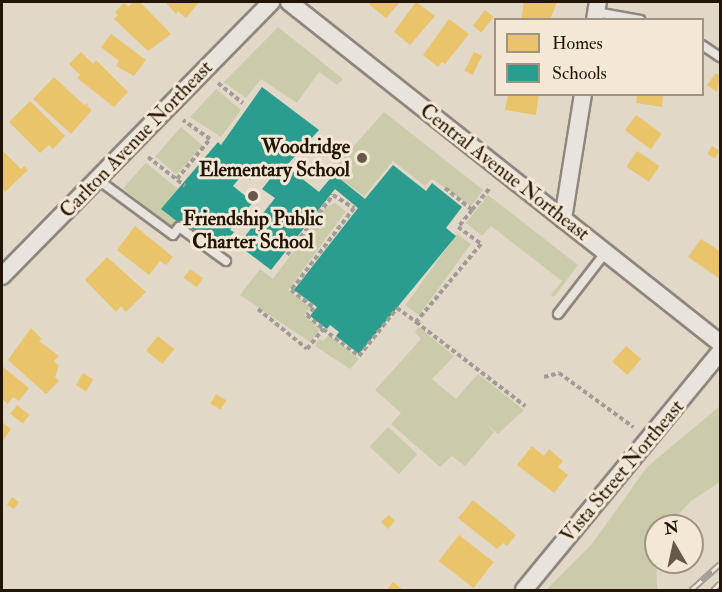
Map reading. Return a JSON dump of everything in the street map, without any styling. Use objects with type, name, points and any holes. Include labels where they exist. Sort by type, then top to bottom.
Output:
[{"type":"street","name":"Carlton Avenue Northeast","points":[[2,276],[271,2]]},
{"type":"street","name":"Central Avenue Northeast","points":[[289,2],[720,343]]},
{"type":"street","points":[[563,219],[583,96]]},
{"type":"street","name":"Vista Street Northeast","points":[[524,591],[720,352]]},
{"type":"lane","points":[[596,11],[630,18]]},
{"type":"lane","points":[[704,46],[720,57]]},
{"type":"lane","points":[[97,179],[173,235],[179,227],[226,261]]},
{"type":"lane","points":[[558,314],[606,252]]},
{"type":"path","points":[[219,83],[243,103]]},
{"type":"path","points":[[177,179],[210,139],[183,120]]},
{"type":"path","points":[[148,156],[185,186]]},
{"type":"path","points":[[445,188],[472,210]]},
{"type":"path","points":[[416,322],[481,244],[458,227],[490,188]]},
{"type":"path","points":[[287,255],[333,195],[354,208],[291,290],[314,308],[307,315],[359,356],[397,308],[525,406]]},
{"type":"path","points":[[258,309],[308,349],[323,329]]},
{"type":"path","points":[[544,377],[559,373],[633,427]]},
{"type":"green space","points":[[278,27],[343,79],[337,85],[319,72],[297,103],[261,79],[246,98],[224,82]]},
{"type":"green space","points":[[216,89],[241,110],[221,137],[190,117]]},
{"type":"green space","points":[[384,112],[483,190],[471,206],[432,179],[425,186],[393,161],[364,196],[334,174],[334,168]]},
{"type":"green space","points":[[181,127],[202,145],[177,175],[155,156]]},
{"type":"green space","points":[[146,163],[178,189],[162,209],[179,223],[175,230],[123,188]]},
{"type":"green space","points":[[488,195],[578,265],[554,297],[551,295],[562,281],[491,226],[482,236],[466,223]]},
{"type":"green space","points":[[335,203],[346,211],[288,290],[310,307],[304,315],[320,329],[310,342],[240,295],[260,269],[273,279],[325,208]]},
{"type":"green space","points":[[457,234],[471,244],[419,315],[405,305]]},
{"type":"green space","points":[[419,327],[454,356],[432,379],[456,399],[478,374],[524,410],[498,434],[485,423],[494,432],[465,466],[452,456],[440,467],[391,424],[401,413],[375,390],[421,339],[415,332]]},
{"type":"green space","points":[[329,335],[359,359],[350,369],[315,346],[319,339],[323,341]]},
{"type":"green space","points":[[720,406],[720,482],[691,501],[679,514],[644,514],[644,574],[657,574],[657,590],[546,590],[592,544],[647,467]]},
{"type":"green space","points":[[388,427],[417,454],[399,474],[370,447]]},
{"type":"building: Homes","points":[[134,2],[140,2],[171,34],[148,51],[114,19],[118,15],[115,12],[124,3],[128,7]]},
{"type":"building: Homes","points":[[165,2],[199,2],[186,18],[178,11],[176,14]]},
{"type":"building: Homes","points":[[372,2],[400,2],[386,18],[369,4]]},
{"type":"building: Homes","points":[[416,2],[435,16],[410,45],[394,32]]},
{"type":"building: Homes","points":[[524,2],[557,2],[551,18],[521,18]]},
{"type":"building: Homes","points":[[485,10],[494,17],[481,33],[473,26]]},
{"type":"building: Homes","points":[[449,19],[469,34],[445,64],[442,62],[438,67],[423,55]]},
{"type":"building: Homes","points":[[111,34],[146,60],[134,76],[116,66],[119,61],[101,47]]},
{"type":"building: Homes","points":[[81,52],[93,64],[96,60],[128,92],[114,107],[77,78],[80,75],[69,64]]},
{"type":"building: Homes","points":[[474,52],[482,56],[472,75],[464,71]]},
{"type":"building: Homes","points":[[716,73],[720,76],[717,92],[707,85]]},
{"type":"building: Homes","points":[[54,77],[84,105],[89,103],[87,106],[92,110],[71,134],[33,99]]},
{"type":"building: Homes","points":[[508,96],[539,96],[536,115],[505,110]]},
{"type":"building: Homes","points":[[637,96],[663,96],[662,107],[636,103]]},
{"type":"building: Homes","points":[[30,101],[65,136],[53,149],[49,145],[40,153],[9,122]]},
{"type":"building: Homes","points":[[636,115],[662,134],[651,149],[625,130]]},
{"type":"building: Homes","points":[[712,146],[720,151],[715,158],[707,154]]},
{"type":"building: Homes","points":[[2,150],[21,169],[24,166],[28,170],[5,192],[2,188]]},
{"type":"building: Homes","points":[[637,151],[659,166],[649,182],[626,167]]},
{"type":"building: Homes","points":[[135,226],[173,257],[166,265],[160,261],[149,275],[117,250]]},
{"type":"building: Homes","points":[[701,239],[720,251],[720,279],[688,257]]},
{"type":"building: Homes","points":[[107,257],[146,292],[126,312],[121,306],[116,312],[85,280]]},
{"type":"building: Homes","points":[[190,269],[203,278],[197,287],[184,278]]},
{"type":"building: Homes","points":[[31,328],[42,339],[39,341],[59,356],[54,361],[59,366],[55,377],[59,381],[46,394],[8,360]]},
{"type":"building: Homes","points":[[158,336],[174,349],[162,364],[146,351]]},
{"type":"building: Homes","points":[[626,346],[641,359],[627,375],[612,362]]},
{"type":"building: Homes","points":[[2,366],[29,388],[19,401],[13,397],[8,404],[2,399]]},
{"type":"building: Homes","points":[[83,373],[93,379],[86,391],[76,385]]},
{"type":"building: Homes","points":[[216,394],[226,400],[221,410],[210,403]]},
{"type":"building: Homes","points":[[17,405],[30,415],[23,424],[10,414]]},
{"type":"building: Homes","points":[[2,422],[11,429],[2,442]]},
{"type":"building: Homes","points":[[532,446],[544,456],[549,449],[563,461],[558,467],[568,475],[554,493],[517,465]]},
{"type":"building: Homes","points":[[12,497],[19,502],[14,509],[7,505]]},
{"type":"building: Homes","points":[[473,500],[516,535],[507,546],[503,543],[497,549],[458,518]]},
{"type":"building: Homes","points":[[389,515],[395,521],[388,529],[381,522]]},
{"type":"building: Homes","points":[[459,535],[494,562],[473,588],[439,561]]},
{"type":"building: Homes","points":[[393,582],[403,590],[387,590]]},
{"type":"building: Schools","points":[[262,87],[319,130],[286,166],[319,192],[334,174],[365,199],[393,165],[426,191],[432,183],[462,207],[446,228],[456,236],[359,354],[336,336],[339,332],[330,325],[327,329],[310,316],[317,307],[294,290],[358,208],[335,189],[271,270],[238,245],[275,198],[262,189],[270,179],[257,170],[250,180],[243,174],[233,186],[253,202],[230,230],[234,232],[218,253],[161,209],[218,142],[221,145]]},
{"type":"railway","points":[[691,590],[720,564]]},
{"type":"railway","points":[[713,590],[720,583]]},
{"type":"place","name":"Woodridge Elementary School","points":[[362,158]]},
{"type":"place","name":"Friendship Public Charter School","points":[[253,196]]}]
